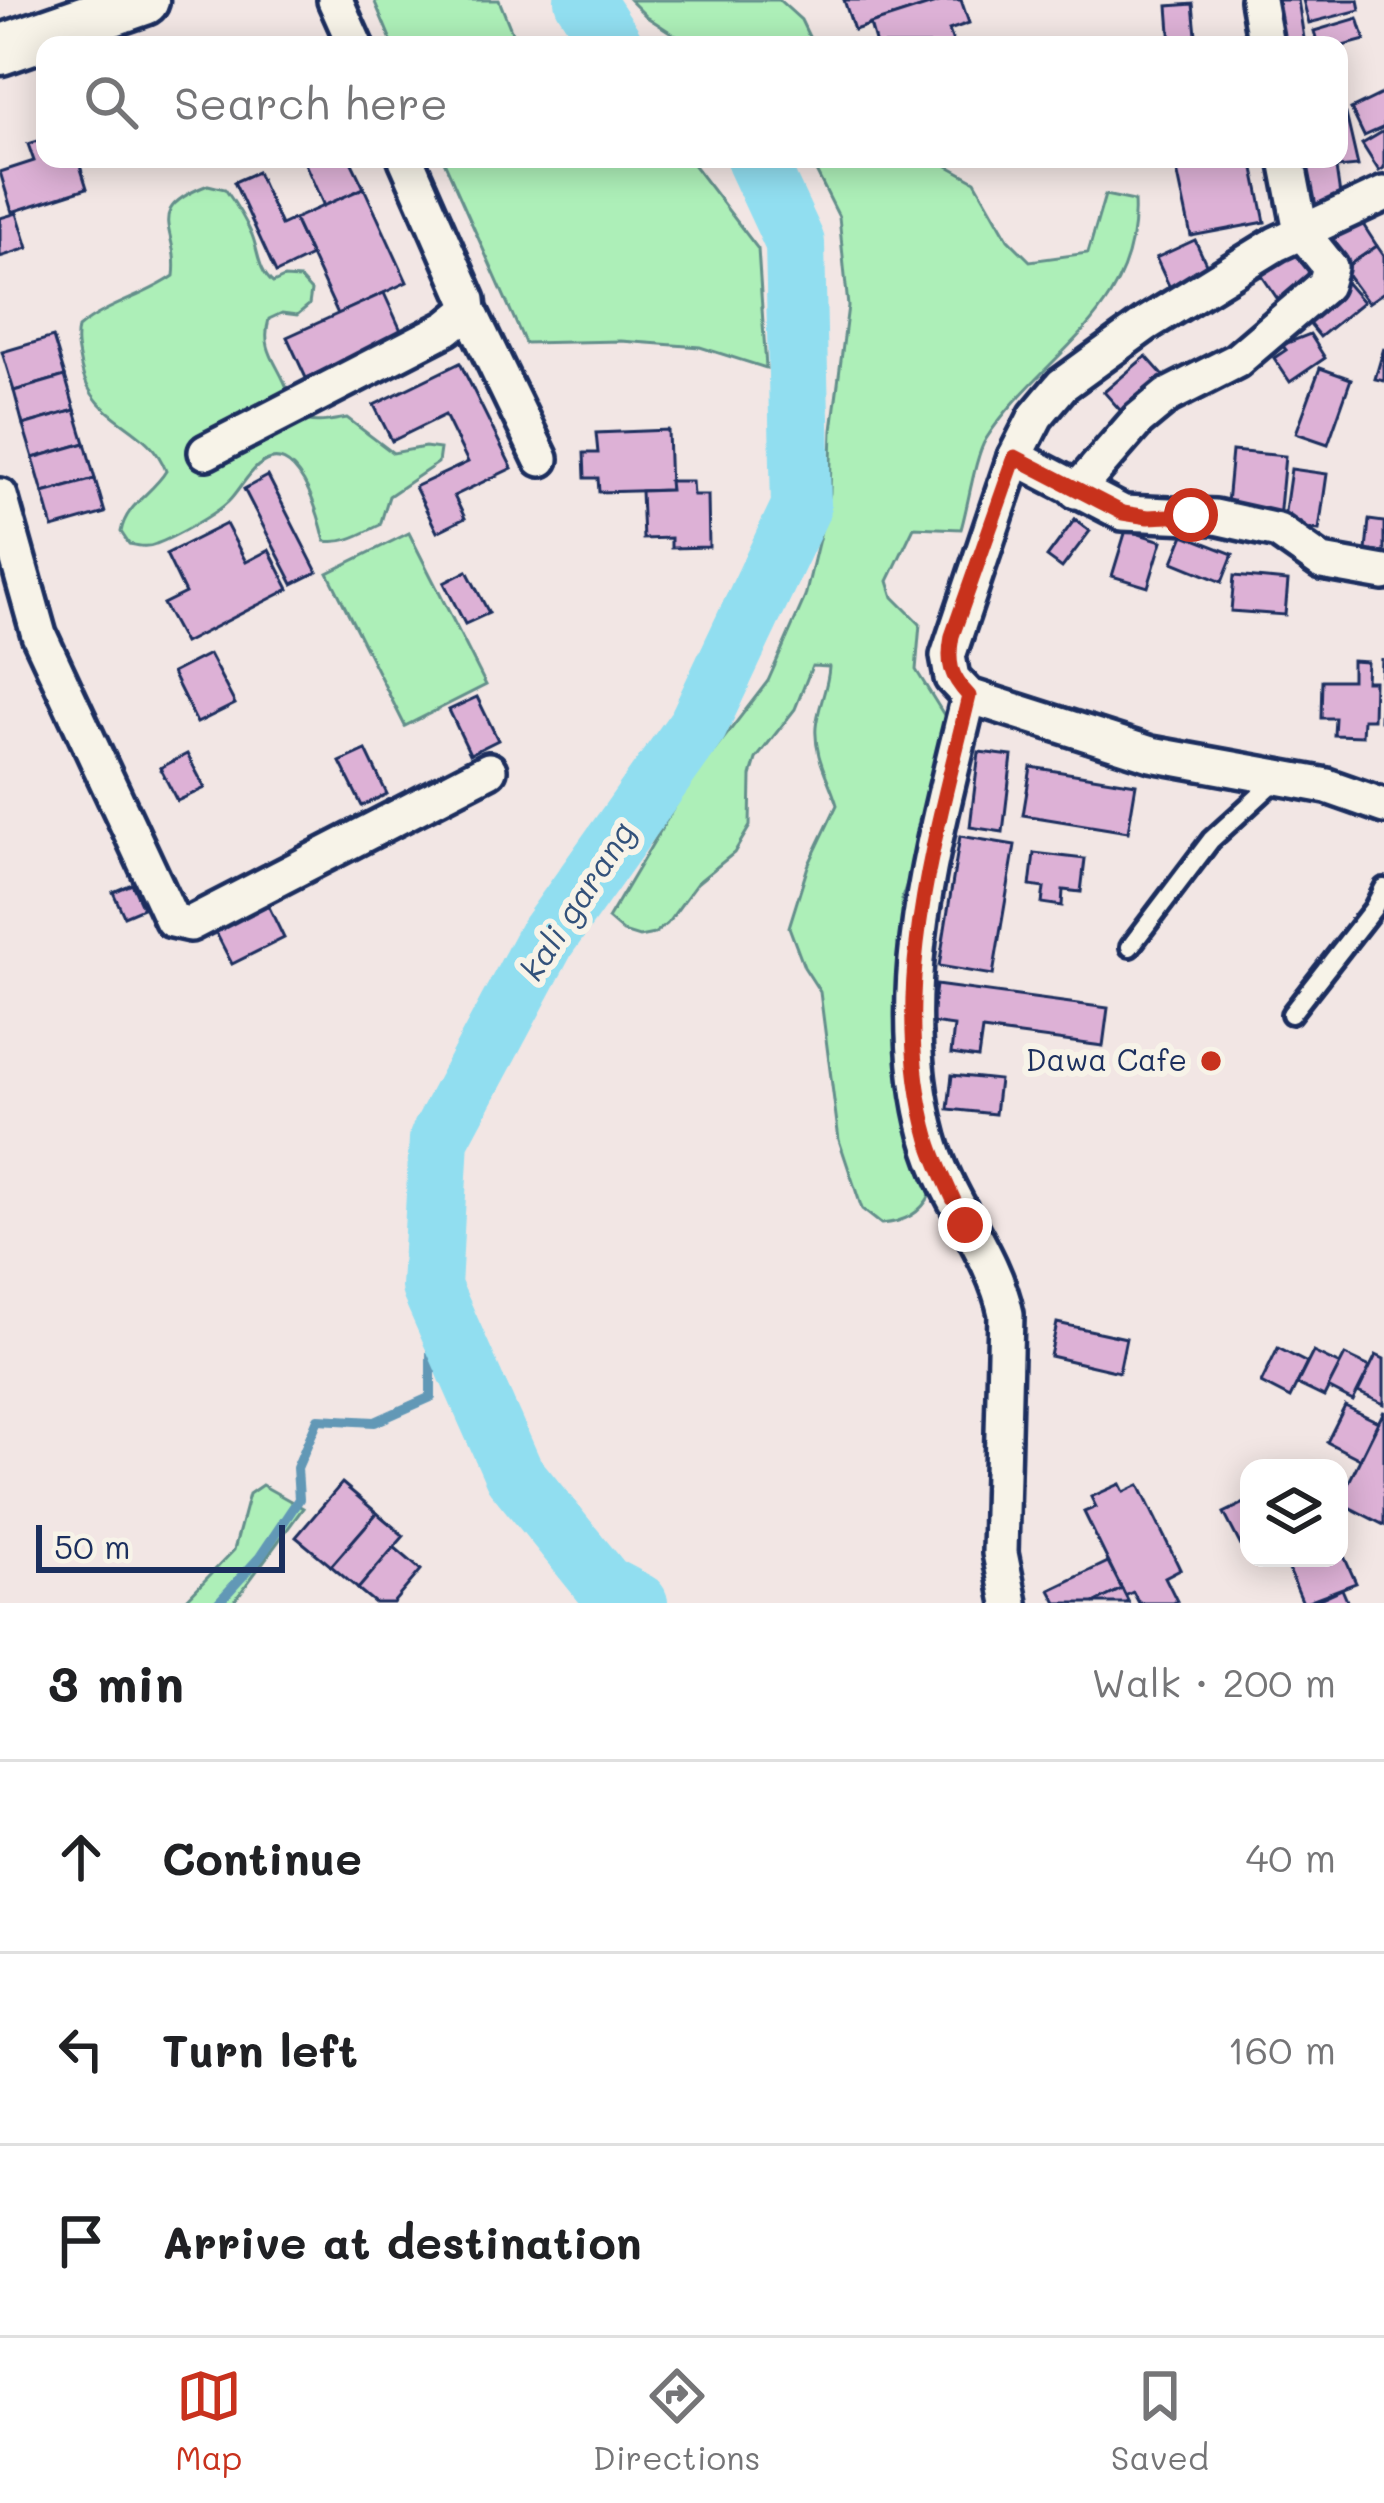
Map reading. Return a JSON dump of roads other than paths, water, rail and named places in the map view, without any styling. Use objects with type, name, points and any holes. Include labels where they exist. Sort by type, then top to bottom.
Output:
[{"type":"street","points":[[40,36],[144,0]]},
{"type":"street","points":[[335,0],[351,36]]},
{"type":"street","points":[[1258,0],[1264,36]]},
{"type":"street","points":[[0,50],[36,38]]},
{"type":"street","points":[[410,168],[541,459]]},
{"type":"street","points":[[1076,491],[1138,420],[1167,396],[1236,361],[1325,285],[1330,267],[1301,231],[1289,168]]},
{"type":"street","points":[[1384,194],[1301,231],[1147,324],[1062,385],[1036,416],[1015,457],[948,656],[952,678],[969,696],[1151,754],[1327,786],[1384,806]]},
{"type":"street","points":[[206,452],[447,328],[470,310]]},
{"type":"street","points":[[1015,457],[1123,513],[1215,517],[1278,531],[1322,562],[1384,573]]},
{"type":"street","points":[[0,496],[39,635],[172,920],[190,924],[489,770]]},
{"type":"street","points":[[969,696],[920,926],[913,970],[913,1028],[930,1141],[965,1225],[999,1281],[1006,1314],[1000,1552],[1010,1603]]},
{"type":"lane","points":[[1130,947],[1211,840],[1280,778]]},
{"type":"lane","points":[[1291,1014],[1373,909],[1384,888]]},
{"type":"waterway","name":"kali garang","points":[[584,0],[607,36]]},
{"type":"waterway","name":"kali garang","points":[[638,1603],[604,1585],[514,1474],[431,1287],[439,1139],[546,939],[698,725],[801,507],[795,243],[760,168]]},
{"type":"waterway","points":[[218,1603],[260,1557],[299,1499],[297,1468],[318,1419],[375,1422],[431,1397],[431,1287]]},
{"type":"place","name":"Dawa Cafe","points":[[1211,1061]]}]
